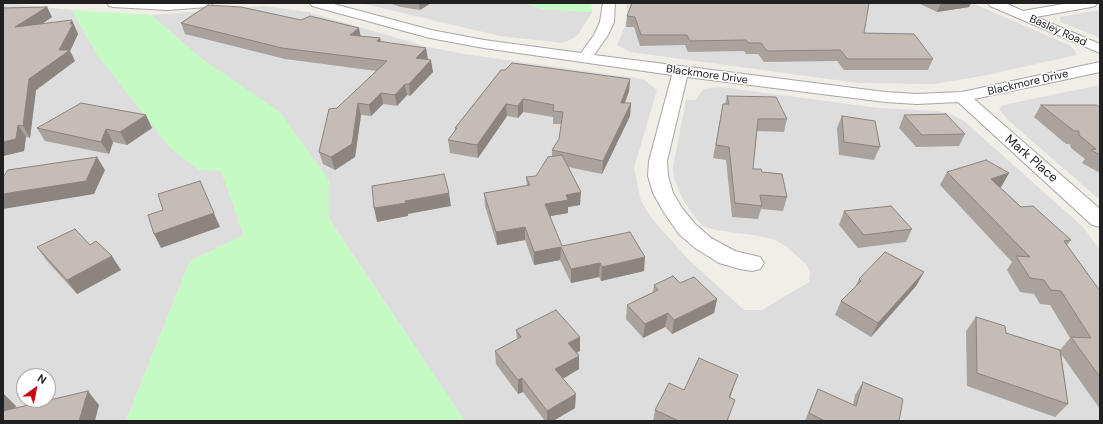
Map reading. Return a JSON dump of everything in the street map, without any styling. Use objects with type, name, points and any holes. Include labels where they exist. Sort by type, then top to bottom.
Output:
[{"type":"street","points":[[113,3],[154,6],[207,3]]},
{"type":"street","name":"Blackmore Drive","points":[[316,3],[454,39],[484,44],[682,72],[885,97],[917,99],[962,97],[1100,67]]},
{"type":"street","points":[[585,58],[601,35],[607,22],[609,3]]},
{"type":"street","name":"Basley Road","points":[[994,3],[1100,49]]},
{"type":"street","points":[[1023,15],[1091,3]]},
{"type":"street","points":[[682,72],[658,161],[658,176],[663,193],[673,211],[687,229],[703,243],[727,257],[752,263]]},
{"type":"street","name":"Mark Place","points":[[962,97],[1100,220]]},
{"type":"shaded area","points":[[3,3],[72,10],[96,53],[199,170],[221,170],[244,235],[190,261],[126,421],[3,421]]},
{"type":"shaded area","points":[[360,3],[524,3],[543,9],[592,12],[578,35],[562,43],[500,36]]},
{"type":"shaded area","points":[[626,3],[972,3],[1071,46],[1076,55],[987,75],[934,84],[858,83],[630,52],[617,45],[624,29],[628,12]]},
{"type":"shaded area","points":[[264,6],[308,12],[428,47],[464,54],[643,79],[657,90],[634,168],[641,201],[652,219],[690,261],[744,310],[762,310],[809,282],[810,273],[807,265],[787,247],[775,240],[759,236],[716,230],[705,227],[698,221],[683,200],[674,178],[673,167],[686,100],[695,100],[703,90],[721,87],[878,108],[937,111],[953,115],[964,121],[1083,227],[1099,249],[1100,421],[465,421],[329,219],[198,56],[151,15]]},
{"type":"shaded area","points":[[1100,10],[1100,38],[1061,22],[1060,17]]},
{"type":"shaded area","points":[[1100,85],[1100,200],[1008,120],[999,109],[1003,105]]},
{"type":"green space","points":[[524,3],[591,3],[592,12],[543,9]]},
{"type":"green space","points":[[72,10],[151,15],[198,56],[280,112],[329,180],[329,219],[465,421],[126,421],[190,261],[244,235],[221,171],[199,170],[170,148],[96,53]]},
{"type":"building","points":[[632,3],[869,3],[864,33],[914,34],[933,59],[848,59],[840,50],[767,51],[761,43],[749,43],[746,40],[690,41],[687,35],[641,35],[635,17],[627,16]]},
{"type":"building","points":[[208,5],[241,7],[301,20],[310,16],[359,28],[350,35],[380,38],[377,41],[426,48],[416,58],[431,60],[409,84],[405,84],[395,95],[381,93],[369,105],[358,103],[352,144],[331,157],[319,152],[329,109],[337,108],[387,61],[282,48],[181,23]]},
{"type":"building","points":[[47,7],[15,27],[72,20],[70,24],[73,24],[59,50],[70,50],[29,79],[23,126],[18,125],[16,139],[3,142],[3,8]]},
{"type":"building","points":[[512,63],[630,79],[621,103],[631,103],[603,161],[552,150],[559,139],[563,112],[553,111],[554,105],[523,99],[518,106],[506,104],[477,145],[448,140],[457,128],[455,128],[501,70],[505,70]]},
{"type":"building","points":[[727,96],[776,97],[787,119],[758,119],[753,169],[761,169],[762,172],[782,174],[787,197],[760,195],[762,206],[735,203],[729,147],[716,145],[723,104],[729,104]]},
{"type":"building","points":[[81,103],[146,115],[120,132],[106,129],[101,142],[37,128]]},
{"type":"building","points":[[1041,105],[1097,105],[1100,108],[1100,155],[1091,150],[1096,149],[1079,135],[1079,131],[1074,131]]},
{"type":"building","points":[[946,114],[965,134],[922,135],[904,115]]},
{"type":"building","points":[[842,116],[875,121],[880,147],[844,142]]},
{"type":"building","points":[[562,155],[581,192],[566,195],[568,200],[545,204],[562,246],[630,232],[645,257],[602,267],[600,263],[571,269],[561,247],[534,252],[525,227],[496,232],[484,193],[530,185],[526,177],[536,176],[548,157]]},
{"type":"building","points":[[97,157],[86,181],[3,194],[3,177],[8,170]]},
{"type":"building","points":[[986,160],[1009,173],[991,179],[1021,207],[1033,206],[1071,240],[1064,241],[1100,291],[1100,377],[1071,337],[1091,338],[1061,291],[1051,290],[1044,280],[1030,278],[1016,256],[1030,257],[947,172]]},
{"type":"building","points":[[444,174],[449,193],[405,201],[406,203],[374,208],[372,186]]},
{"type":"building","points":[[200,181],[214,213],[154,234],[148,215],[163,210],[158,194]]},
{"type":"building","points":[[891,206],[912,229],[864,235],[844,211]]},
{"type":"building","points":[[75,229],[90,245],[96,241],[112,256],[67,280],[37,247]]},
{"type":"building","points":[[885,252],[924,272],[878,323],[841,301],[861,281],[859,279]]},
{"type":"building","points":[[673,276],[680,283],[694,277],[717,299],[674,320],[668,313],[645,324],[627,305],[658,290],[654,285]]},
{"type":"building","points":[[556,310],[580,337],[568,343],[579,356],[555,369],[576,394],[547,411],[522,378],[518,380],[495,351],[521,337],[516,330]]},
{"type":"building","points":[[976,317],[1005,326],[1006,333],[1060,350],[1068,404],[977,373]]},
{"type":"building","points":[[699,358],[738,375],[729,397],[735,400],[727,421],[679,421],[655,410],[669,383],[684,390]]},
{"type":"building","points":[[863,382],[903,399],[899,421],[825,421],[809,413],[818,389],[856,406]]},
{"type":"building","points":[[88,391],[79,421],[3,421],[3,411],[16,408],[56,408],[56,399]]}]
